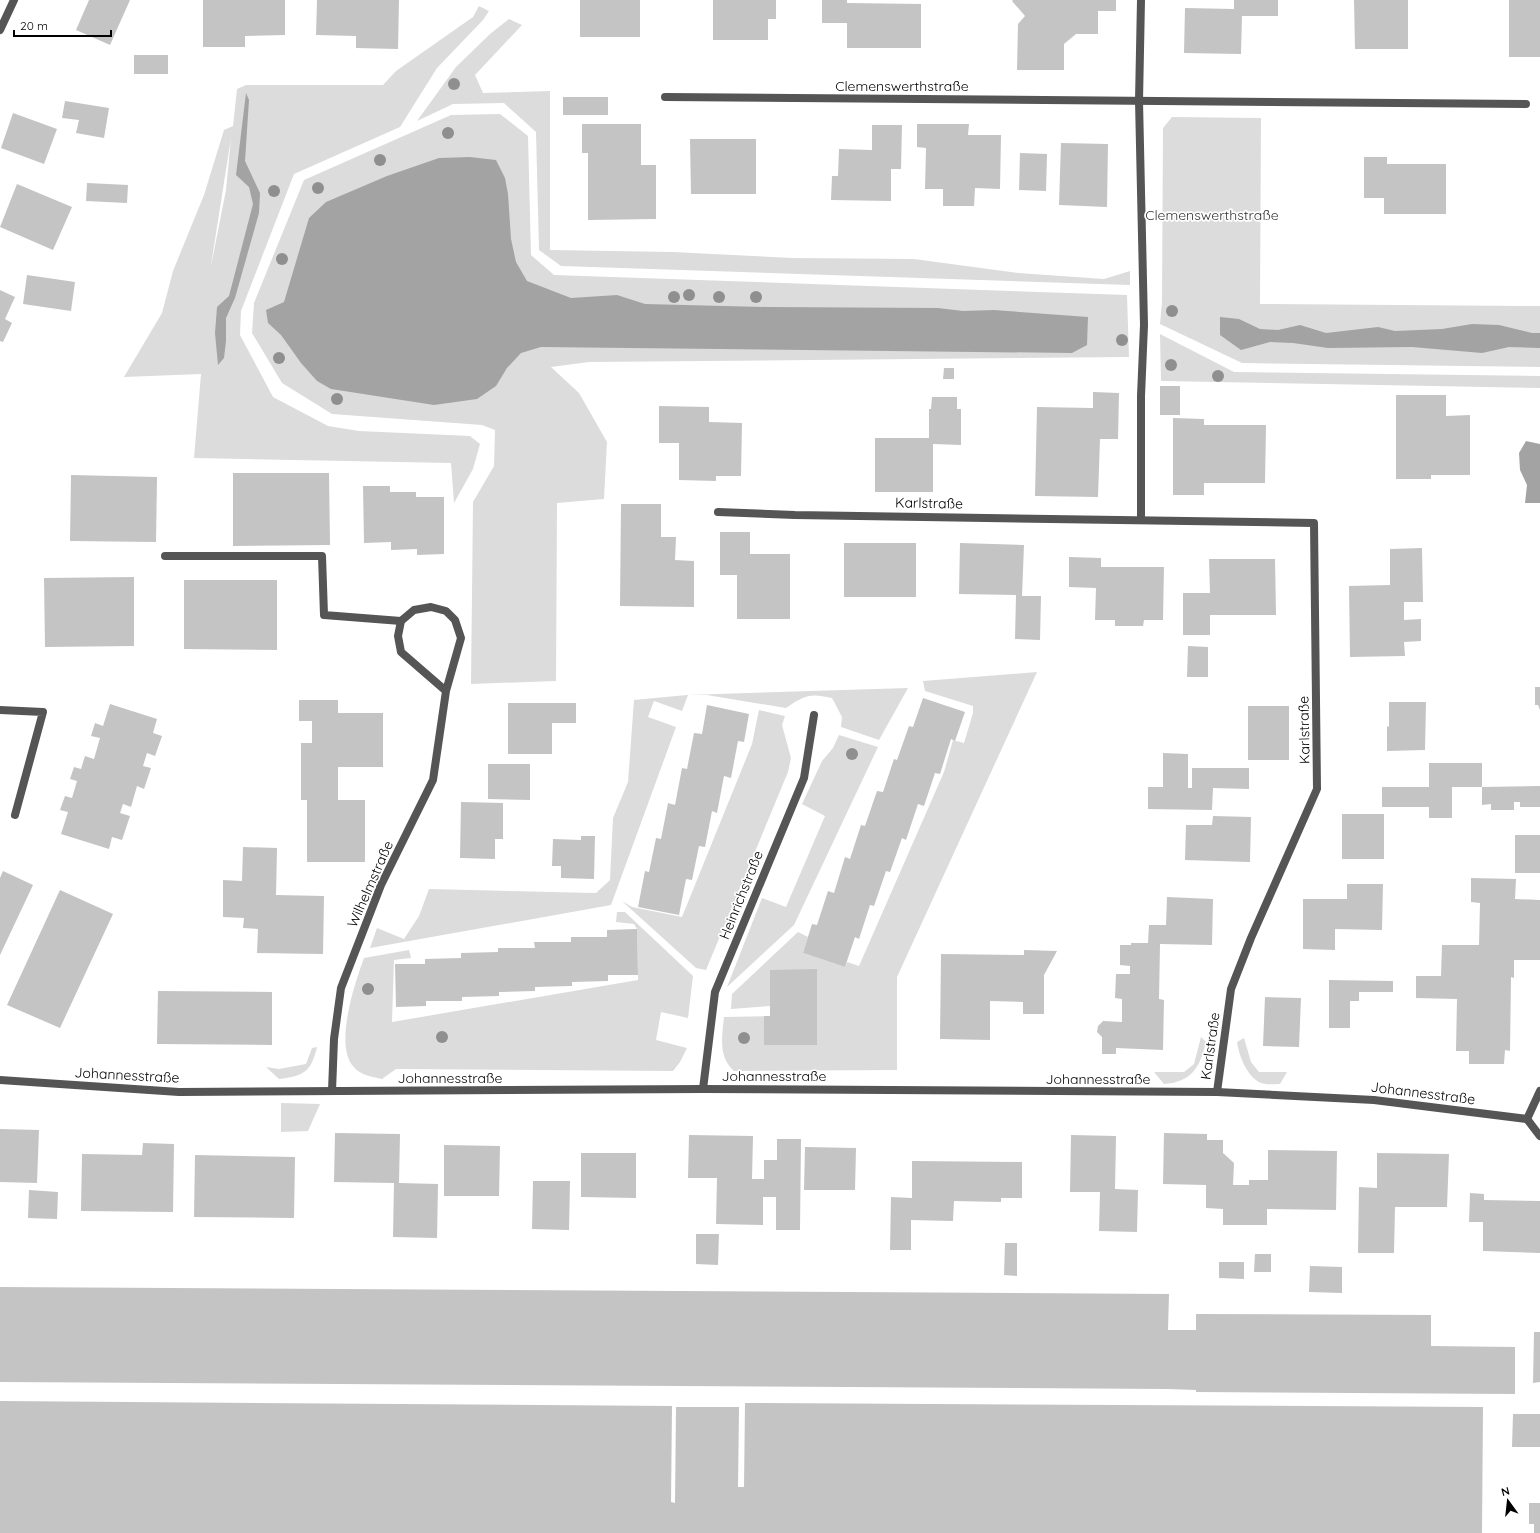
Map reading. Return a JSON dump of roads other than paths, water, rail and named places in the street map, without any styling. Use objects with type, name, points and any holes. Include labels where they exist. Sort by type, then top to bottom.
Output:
[{"type":"street","points":[[0,30],[14,0]]},
{"type":"street","points":[[1141,0],[1139,101],[1144,325],[1141,396],[1141,520]]},
{"type":"street","name":"Clemenswerthstraße","points":[[666,97],[1526,104]]},
{"type":"street","name":"Karlstraße","points":[[718,512],[1314,522],[1317,789],[1251,938],[1231,988],[1217,1092]]},
{"type":"street","points":[[165,556],[322,556],[324,615],[401,621],[398,636],[401,652],[446,691]]},
{"type":"street","name":"Wilhelmstraße","points":[[332,1091],[334,1039],[341,988],[381,885],[433,780],[446,691],[461,638],[455,620],[446,611],[431,607],[414,610],[401,621]]},
{"type":"street","points":[[0,710],[43,712],[15,815]]},
{"type":"street","name":"Heinrichstraße","points":[[703,1089],[715,992],[804,778],[814,715]]},
{"type":"street","name":"Johannesstraße","points":[[0,1080],[179,1092],[703,1089],[1217,1092],[1374,1100],[1527,1120]]},
{"type":"street","points":[[1540,1091],[1527,1120],[1540,1136]]}]
